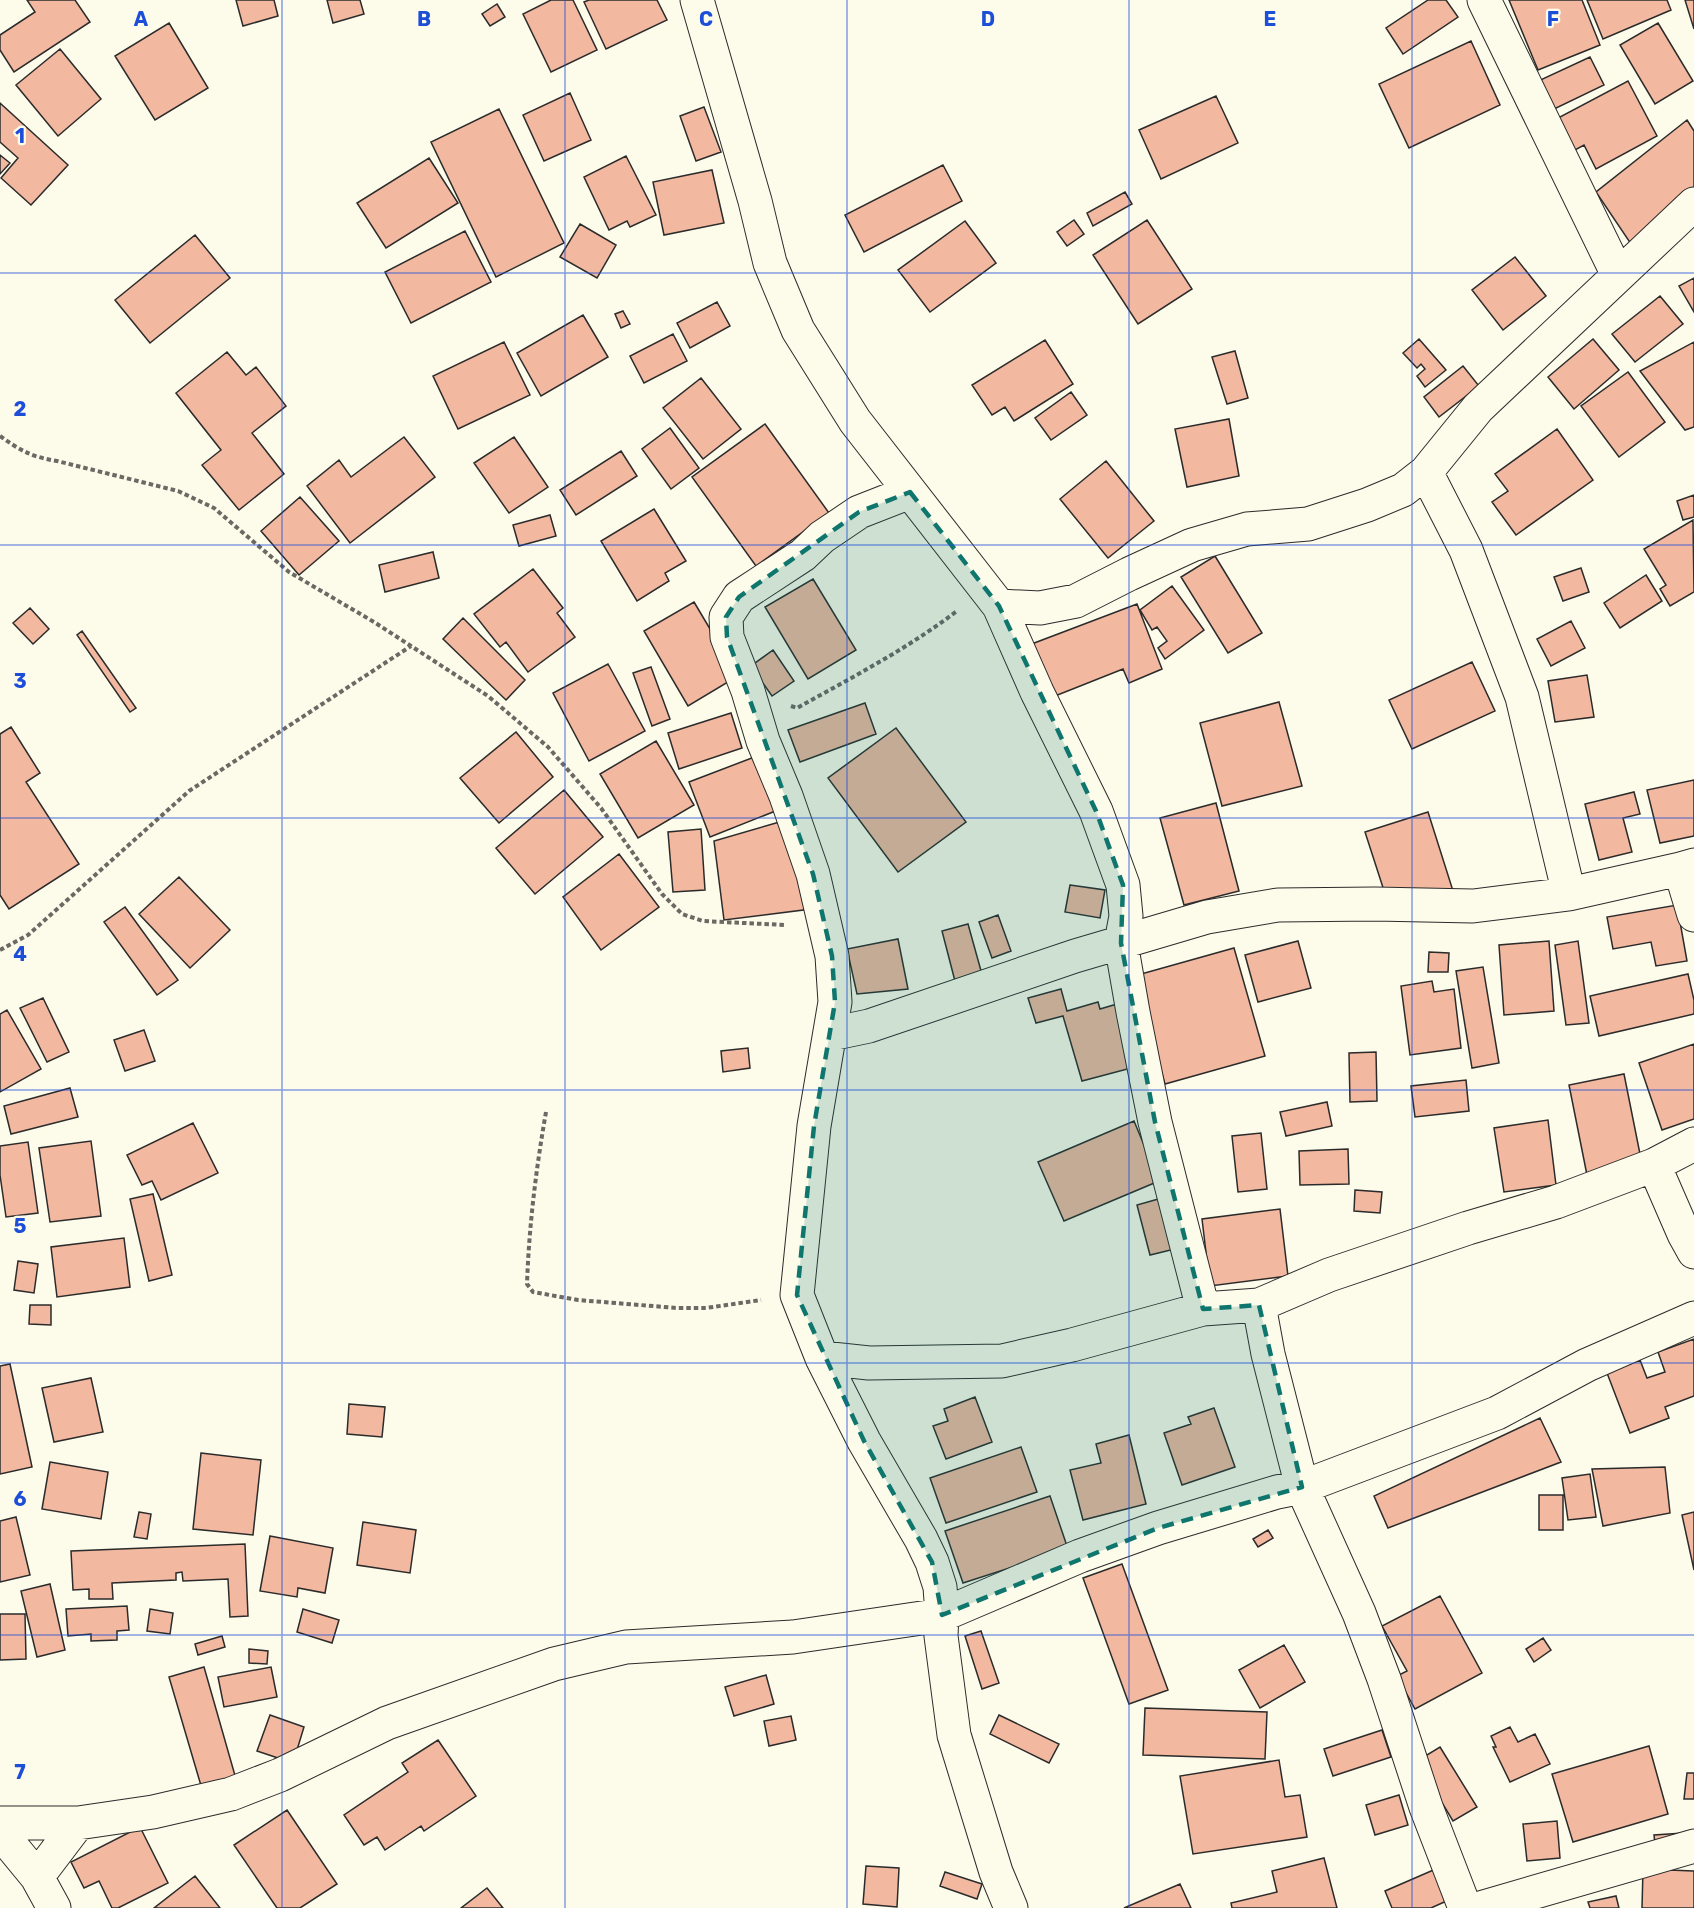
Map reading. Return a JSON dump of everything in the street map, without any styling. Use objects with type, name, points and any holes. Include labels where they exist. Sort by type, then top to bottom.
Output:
[{"type":"street","points":[[697,0],[755,201],[770,263],[798,330],[855,421],[992,597],[1096,811],[1124,885],[1126,916],[1121,943],[1155,1122],[1203,1309]]},
{"type":"street","points":[[1484,0],[1618,275]]},
{"type":"street","points":[[992,597],[1040,608],[1076,601],[1192,545],[1247,529],[1308,524],[1367,505],[1402,490],[1426,472],[1478,408],[1694,204]]},
{"type":"street","points":[[1426,472],[1466,550],[1522,697],[1569,894]]},
{"type":"street","points":[[910,492],[859,512],[822,537],[804,555],[739,597],[726,617],[727,637],[813,874],[832,956],[835,1002],[814,1126],[797,1295],[822,1358],[864,1441],[928,1554],[940,1587],[943,1659],[954,1735],[996,1872],[1011,1908]]},
{"type":"street","points":[[831,1034],[869,1026],[1075,956],[1207,917],[1278,905],[1473,906],[1569,894],[1687,867],[1694,915]]},
{"type":"street","points":[[822,1358],[869,1363],[1002,1361],[1072,1345],[1203,1309],[1259,1305],[1329,1275],[1468,1228],[1556,1202],[1654,1165],[1694,1144]]},
{"type":"street","points":[[1654,1165],[1694,1252]]},
{"type":"street","points":[[1259,1305],[1268,1354],[1302,1487],[1359,1613],[1384,1679],[1426,1807],[1466,1908]]},
{"type":"street","points":[[0,1823],[78,1823],[153,1812],[231,1794],[280,1775],[387,1723],[543,1668],[626,1647],[793,1636],[942,1615],[1080,1556],[1158,1528],[1277,1492],[1302,1487],[1497,1413],[1587,1365],[1694,1318]]},
{"type":"street","points":[[37,1877],[78,1823]]},
{"type":"street","points":[[0,1832],[37,1877],[54,1908]]},
{"type":"street","points":[[1480,1908],[1694,1846]]},
{"type":"path","points":[[0,436],[22,452],[37,458],[57,460],[178,491],[214,508],[289,572],[374,621],[488,696],[548,747],[601,808],[662,894],[682,914],[703,921],[826,927]]},
{"type":"path","points":[[748,691],[797,708],[992,597]]},
{"type":"path","points":[[0,950],[28,935],[189,791],[411,646]]},
{"type":"path","points":[[546,1112],[528,1246],[527,1284],[533,1292],[578,1300],[676,1308],[706,1308],[797,1295]]},
{"type":"highlighted area","points":[[910,492],[999,606],[1096,811],[1123,885],[1121,943],[1155,1122],[1203,1309],[1259,1305],[1302,1487],[1158,1528],[942,1615],[932,1562],[864,1441],[797,1295],[814,1126],[835,1002],[832,956],[813,874],[727,637],[726,617],[739,597],[859,512]]},
{"type":"building","points":[[27,0],[75,0],[90,22],[14,72],[0,50],[0,35],[35,12]]},
{"type":"building","points":[[236,0],[274,0],[278,16],[243,26]]},
{"type":"building","points":[[327,0],[360,0],[364,14],[333,23]]},
{"type":"building","points":[[551,0],[573,0],[597,50],[551,72],[523,14]]},
{"type":"building","points":[[589,0],[657,0],[667,20],[606,49],[584,2]]},
{"type":"building","points":[[1428,0],[1446,0],[1458,17],[1403,54],[1386,28]]},
{"type":"building","points":[[1509,0],[1582,0],[1600,45],[1538,70]]},
{"type":"building","points":[[1587,0],[1667,0],[1671,10],[1603,39]]},
{"type":"building","points":[[1685,0],[1694,0],[1694,29]]},
{"type":"building","points":[[497,4],[505,17],[490,26],[482,14]]},
{"type":"building","points":[[169,23],[208,88],[155,120],[115,56]]},
{"type":"building","points":[[1658,23],[1693,81],[1655,104],[1620,45]]},
{"type":"building","points":[[1471,41],[1500,105],[1409,148],[1379,84]]},
{"type":"building","points":[[60,49],[101,99],[58,136],[16,85]]},
{"type":"building","points":[[1590,57],[1604,85],[1550,111],[1536,82]]},
{"type":"building","points":[[1628,81],[1657,136],[1596,169],[1584,145],[1575,150],[1558,118]]},
{"type":"building","points":[[570,93],[591,140],[544,161],[523,115]]},
{"type":"building","points":[[1216,96],[1238,143],[1161,179],[1139,130]]},
{"type":"building","points":[[0,103],[68,165],[31,205],[1,178],[18,158],[0,142]]},
{"type":"building","points":[[704,107],[721,152],[696,161],[680,116]]},
{"type":"building","points":[[499,109],[564,243],[496,277],[431,142]]},
{"type":"building","points":[[1687,120],[1694,131],[1694,196],[1633,247],[1596,192]]},
{"type":"building","points":[[0,155],[10,163],[0,174]]},
{"type":"building","points":[[626,156],[656,215],[630,227],[627,221],[609,230],[584,177]]},
{"type":"building","points":[[429,158],[458,203],[386,248],[357,203]]},
{"type":"building","points":[[943,165],[962,201],[864,252],[845,215]]},
{"type":"building","points":[[712,170],[724,223],[664,235],[653,182]]},
{"type":"building","points":[[1125,192],[1132,204],[1093,226],[1087,213]]},
{"type":"building","points":[[1074,220],[1084,234],[1067,246],[1057,232]]},
{"type":"building","points":[[1147,220],[1192,289],[1138,324],[1093,255]]},
{"type":"building","points":[[965,221],[996,263],[930,312],[898,270]]},
{"type":"building","points":[[580,224],[616,245],[597,278],[560,257]]},
{"type":"building","points":[[465,231],[491,282],[411,323],[385,272]]},
{"type":"building","points":[[195,235],[230,278],[150,343],[115,300]]},
{"type":"building","points":[[1515,257],[1546,296],[1503,330],[1472,290]]},
{"type":"building","points":[[1694,278],[1694,312],[1679,286]]},
{"type":"building","points":[[1660,296],[1683,324],[1635,362],[1612,334]]},
{"type":"building","points":[[717,302],[730,326],[690,348],[677,323]]},
{"type":"building","points":[[623,311],[630,324],[621,328],[615,314]]},
{"type":"building","points":[[583,315],[608,357],[541,396],[517,353]]},
{"type":"building","points":[[673,334],[687,361],[644,383],[630,356]]},
{"type":"building","points":[[1419,339],[1446,370],[1425,387],[1417,376],[1425,369],[1421,364],[1417,368],[1403,353]]},
{"type":"building","points":[[1593,339],[1619,370],[1574,409],[1548,377]]},
{"type":"building","points":[[1045,340],[1073,384],[1014,421],[1005,407],[992,415],[972,385]]},
{"type":"building","points":[[504,342],[530,395],[458,429],[433,376]]},
{"type":"building","points":[[1694,342],[1694,427],[1685,430],[1640,371]]},
{"type":"building","points":[[1235,351],[1248,398],[1227,404],[1212,357]]},
{"type":"building","points":[[227,352],[246,375],[256,367],[286,406],[252,433],[284,474],[239,510],[202,465],[221,450],[176,393]]},
{"type":"building","points":[[1463,366],[1479,386],[1439,417],[1424,397]]},
{"type":"building","points":[[1628,372],[1665,422],[1619,457],[1581,406]]},
{"type":"building","points":[[701,378],[741,429],[703,459],[663,408]]},
{"type":"building","points":[[1071,392],[1087,415],[1051,440],[1035,418]]},
{"type":"building","points":[[1229,419],[1239,476],[1187,487],[1175,429]]},
{"type":"building","points":[[765,424],[829,513],[756,566],[692,477]]},
{"type":"building","points":[[670,428],[699,468],[671,489],[642,449]]},
{"type":"building","points":[[1557,429],[1593,480],[1516,535],[1492,502],[1508,491],[1495,474]]},
{"type":"building","points":[[404,437],[435,477],[350,543],[307,486],[339,460],[351,477]]},
{"type":"building","points":[[514,437],[548,487],[509,513],[474,463]]},
{"type":"building","points":[[621,451],[637,476],[576,515],[560,490]]},
{"type":"building","points":[[1106,461],[1154,521],[1108,558],[1060,499]]},
{"type":"building","points":[[1694,495],[1694,517],[1683,520],[1677,501]]},
{"type":"building","points":[[300,497],[339,541],[299,575],[261,531]]},
{"type":"building","points":[[654,509],[686,561],[665,573],[669,581],[637,601],[601,541]]},
{"type":"building","points":[[550,515],[556,536],[519,546],[513,525]]},
{"type":"building","points":[[1693,520],[1694,592],[1670,606],[1660,589],[1666,585],[1644,549]]},
{"type":"building","points":[[433,552],[439,578],[385,592],[379,565]]},
{"type":"building","points":[[1215,556],[1262,633],[1228,653],[1181,577]]},
{"type":"building","points":[[1581,568],[1589,592],[1563,601],[1554,577]]},
{"type":"building","points":[[533,569],[563,608],[557,613],[575,637],[528,672],[506,642],[500,647],[474,614]]},
{"type":"building","points":[[1646,575],[1662,601],[1620,628],[1604,603]]},
{"type":"building","points":[[813,579],[856,650],[808,679],[765,607]]},
{"type":"building","points":[[1172,586],[1204,630],[1165,659],[1158,648],[1167,641],[1157,627],[1152,630],[1140,610]]},
{"type":"building","points":[[694,602],[738,676],[688,706],[644,631]]},
{"type":"building","points":[[1137,604],[1162,669],[1129,683],[1123,669],[1050,698],[1029,645]]},
{"type":"building","points":[[30,608],[49,629],[33,644],[13,623]]},
{"type":"building","points":[[463,618],[525,680],[506,700],[443,639]]},
{"type":"building","points":[[1571,621],[1585,648],[1551,666],[1537,639]]},
{"type":"building","points":[[82,631],[136,708],[130,712],[77,635]]},
{"type":"building","points":[[773,650],[794,681],[772,696],[751,666]]},
{"type":"building","points":[[1472,662],[1495,711],[1412,749],[1389,700]]},
{"type":"building","points":[[608,664],[645,731],[589,761],[553,693]]},
{"type":"building","points":[[651,667],[670,719],[652,726],[633,673]]},
{"type":"building","points":[[1587,675],[1594,717],[1555,722],[1548,681]]},
{"type":"building","points":[[1279,702],[1302,786],[1222,806],[1200,723]]},
{"type":"building","points":[[865,703],[876,734],[800,762],[788,730]]},
{"type":"building","points":[[731,713],[742,748],[679,769],[668,733]]},
{"type":"building","points":[[11,727],[40,773],[26,782],[79,864],[9,909],[0,895],[0,734]]},
{"type":"building","points":[[896,728],[966,822],[898,872],[828,778]]},
{"type":"building","points":[[516,732],[553,777],[499,823],[460,778]]},
{"type":"building","points":[[656,741],[694,805],[638,838],[600,774]]},
{"type":"building","points":[[757,756],[778,810],[710,837],[689,782]]},
{"type":"building","points":[[1694,780],[1694,836],[1660,843],[1647,790]]},
{"type":"building","points":[[564,790],[603,837],[535,894],[496,848]]},
{"type":"building","points":[[1634,792],[1640,814],[1623,818],[1632,852],[1599,860],[1585,804]]},
{"type":"building","points":[[1216,803],[1239,891],[1184,905],[1160,818]]},
{"type":"building","points":[[1428,812],[1454,894],[1387,900],[1365,832]]},
{"type":"building","points":[[783,821],[811,909],[724,920],[714,841]]},
{"type":"building","points":[[701,829],[705,890],[673,892],[668,832]]},
{"type":"building","points":[[619,854],[659,907],[601,950],[563,897]]},
{"type":"building","points":[[179,877],[230,930],[190,968],[139,914]]},
{"type":"building","points":[[1070,885],[1105,890],[1100,918],[1065,912]]},
{"type":"building","points":[[1677,905],[1687,961],[1656,966],[1651,942],[1613,949],[1607,917]]},
{"type":"building","points":[[125,907],[178,980],[157,995],[104,922]]},
{"type":"building","points":[[998,915],[1011,951],[992,958],[979,922]]},
{"type":"building","points":[[968,924],[983,978],[956,985],[942,931]]},
{"type":"building","points":[[898,939],[908,989],[857,994],[847,949]]},
{"type":"building","points":[[1298,941],[1311,988],[1258,1002],[1245,955]]},
{"type":"building","points":[[1549,941],[1554,1011],[1504,1015],[1499,945]]},
{"type":"building","points":[[1578,941],[1589,1023],[1566,1025],[1555,945]]},
{"type":"building","points":[[1234,948],[1265,1056],[1165,1084],[1134,976]]},
{"type":"building","points":[[1429,952],[1449,953],[1448,972],[1428,972]]},
{"type":"building","points":[[1483,967],[1499,1063],[1472,1068],[1456,971]]},
{"type":"building","points":[[1688,974],[1694,1000],[1694,1014],[1599,1036],[1590,996]]},
{"type":"building","points":[[1432,981],[1434,992],[1454,989],[1461,1048],[1410,1055],[1401,986]]},
{"type":"building","points":[[1061,989],[1067,1011],[1098,1002],[1100,1009],[1117,1004],[1135,1067],[1082,1081],[1063,1016],[1036,1023],[1028,998]]},
{"type":"building","points":[[43,998],[69,1052],[47,1062],[20,1008]]},
{"type":"building","points":[[7,1010],[41,1069],[0,1092],[0,1014]]},
{"type":"building","points":[[144,1030],[155,1061],[125,1071],[114,1040]]},
{"type":"building","points":[[1694,1044],[1694,1119],[1662,1130],[1639,1063]]},
{"type":"building","points":[[748,1048],[750,1068],[723,1072],[721,1051]]},
{"type":"building","points":[[1376,1052],[1377,1101],[1350,1102],[1349,1053]]},
{"type":"building","points":[[1624,1074],[1642,1164],[1587,1175],[1569,1085]]},
{"type":"building","points":[[1466,1080],[1469,1111],[1415,1117],[1411,1086]]},
{"type":"building","points":[[70,1088],[78,1117],[11,1134],[4,1106]]},
{"type":"building","points":[[1327,1102],[1332,1126],[1286,1136],[1280,1112]]},
{"type":"building","points":[[1548,1120],[1556,1185],[1504,1192],[1494,1128]]},
{"type":"building","points":[[1134,1121],[1159,1181],[1064,1221],[1038,1162]]},
{"type":"building","points":[[193,1123],[218,1173],[161,1200],[152,1181],[142,1185],[127,1155]]},
{"type":"building","points":[[1261,1133],[1267,1189],[1238,1192],[1232,1136]]},
{"type":"building","points":[[91,1141],[101,1216],[50,1222],[39,1148]]},
{"type":"building","points":[[28,1142],[38,1213],[6,1217],[0,1175],[0,1146]]},
{"type":"building","points":[[1348,1149],[1349,1184],[1300,1185],[1299,1151]]},
{"type":"building","points":[[1355,1190],[1382,1192],[1380,1213],[1354,1211]]},
{"type":"building","points":[[153,1194],[172,1275],[149,1281],[130,1199]]},
{"type":"building","points":[[1169,1196],[1183,1247],[1150,1255],[1137,1205]]},
{"type":"building","points":[[1280,1209],[1288,1276],[1210,1286],[1202,1219]]},
{"type":"building","points":[[124,1238],[130,1287],[57,1297],[51,1247]]},
{"type":"building","points":[[18,1261],[38,1264],[34,1293],[14,1290]]},
{"type":"building","points":[[30,1305],[51,1305],[51,1325],[29,1324]]},
{"type":"building","points":[[1694,1339],[1694,1396],[1665,1407],[1669,1418],[1630,1433],[1607,1373],[1640,1360],[1647,1378],[1665,1372],[1658,1352]]},
{"type":"building","points":[[10,1364],[32,1467],[0,1474],[0,1366]]},
{"type":"building","points":[[91,1378],[103,1432],[54,1442],[42,1388]]},
{"type":"building","points":[[975,1397],[992,1442],[946,1459],[933,1426],[948,1421],[944,1409]]},
{"type":"building","points":[[349,1404],[385,1407],[382,1437],[347,1434]]},
{"type":"building","points":[[1214,1408],[1235,1467],[1182,1485],[1164,1433],[1191,1424],[1188,1417]]},
{"type":"building","points":[[1540,1418],[1561,1462],[1388,1528],[1374,1496]]},
{"type":"building","points":[[1129,1435],[1146,1504],[1083,1520],[1070,1470],[1101,1463],[1096,1444]]},
{"type":"building","points":[[1021,1447],[1037,1492],[946,1523],[930,1478]]},
{"type":"building","points":[[201,1453],[261,1460],[253,1535],[193,1529]]},
{"type":"building","points":[[50,1462],[108,1472],[101,1519],[42,1509]]},
{"type":"building","points":[[1665,1467],[1670,1513],[1603,1526],[1592,1469]]},
{"type":"building","points":[[1590,1474],[1596,1517],[1568,1520],[1562,1478]]},
{"type":"building","points":[[1539,1495],[1563,1495],[1563,1530],[1539,1530]]},
{"type":"building","points":[[1050,1496],[1068,1549],[963,1583],[945,1531]]},
{"type":"building","points":[[139,1512],[151,1514],[147,1539],[134,1537]]},
{"type":"building","points":[[1694,1512],[1694,1570],[1682,1515]]},
{"type":"building","points":[[16,1517],[30,1575],[0,1582],[0,1521]]},
{"type":"building","points":[[363,1522],[416,1530],[410,1573],[357,1565]]},
{"type":"building","points":[[1268,1530],[1273,1538],[1258,1547],[1253,1539]]},
{"type":"building","points":[[270,1536],[333,1548],[325,1593],[298,1588],[297,1597],[260,1591]]},
{"type":"building","points":[[245,1544],[248,1616],[230,1617],[228,1579],[183,1581],[182,1572],[176,1573],[176,1580],[112,1583],[113,1599],[89,1599],[89,1589],[73,1590],[71,1551]]},
{"type":"building","points":[[1122,1564],[1168,1690],[1129,1704],[1083,1578]]},
{"type":"building","points":[[50,1584],[65,1650],[37,1657],[21,1591]]},
{"type":"building","points":[[1440,1596],[1482,1673],[1415,1709],[1397,1676],[1407,1671],[1382,1626]]},
{"type":"building","points":[[127,1606],[129,1630],[117,1631],[117,1640],[91,1641],[91,1634],[68,1636],[66,1609]]},
{"type":"building","points":[[150,1609],[173,1613],[170,1634],[147,1631]]},
{"type":"building","points":[[303,1609],[339,1620],[332,1643],[297,1632]]},
{"type":"building","points":[[0,1614],[25,1614],[26,1659],[0,1660]]},
{"type":"building","points":[[981,1631],[999,1683],[982,1689],[965,1636]]},
{"type":"building","points":[[222,1636],[225,1647],[198,1655],[195,1644]]},
{"type":"building","points":[[1543,1638],[1551,1650],[1534,1662],[1526,1649]]},
{"type":"building","points":[[1284,1645],[1305,1682],[1260,1708],[1239,1670]]},
{"type":"building","points":[[249,1649],[268,1651],[267,1664],[249,1663]]},
{"type":"building","points":[[204,1667],[236,1779],[202,1789],[169,1677]]},
{"type":"building","points":[[271,1667],[277,1697],[224,1707],[218,1677]]},
{"type":"building","points":[[766,1675],[774,1704],[734,1716],[725,1687]]},
{"type":"building","points":[[1145,1708],[1267,1712],[1265,1759],[1143,1755]]},
{"type":"building","points":[[270,1715],[304,1727],[293,1763],[257,1751]]},
{"type":"building","points":[[999,1715],[1059,1744],[1049,1763],[990,1734]]},
{"type":"building","points":[[791,1716],[796,1740],[769,1746],[764,1721]]},
{"type":"building","points":[[1510,1727],[1518,1742],[1535,1734],[1550,1764],[1510,1782],[1493,1747],[1496,1747],[1491,1736]]},
{"type":"building","points":[[1382,1730],[1391,1757],[1333,1776],[1324,1749]]},
{"type":"building","points":[[438,1740],[476,1796],[424,1831],[421,1826],[385,1850],[377,1837],[364,1845],[344,1815],[408,1772],[402,1763]]},
{"type":"building","points":[[1649,1746],[1668,1814],[1573,1842],[1552,1774]]},
{"type":"building","points":[[1440,1747],[1477,1807],[1453,1821],[1417,1761]]},
{"type":"building","points":[[1279,1760],[1285,1797],[1300,1795],[1307,1837],[1193,1854],[1180,1776]]},
{"type":"building","points":[[1687,1773],[1694,1773],[1694,1799],[1684,1799]]},
{"type":"building","points":[[1399,1795],[1408,1825],[1375,1835],[1366,1805]]},
{"type":"building","points":[[287,1810],[337,1884],[300,1908],[277,1908],[234,1845]]},
{"type":"building","points":[[1557,1821],[1560,1858],[1527,1861],[1523,1824]]},
{"type":"building","points":[[140,1827],[168,1883],[118,1908],[112,1908],[99,1881],[84,1888],[71,1862]]},
{"type":"building","points":[[1684,1833],[1655,1844],[1654,1835]]},
{"type":"building","points":[[1324,1858],[1337,1908],[1232,1908],[1231,1903],[1277,1892],[1272,1871]]},
{"type":"building","points":[[866,1866],[899,1868],[897,1907],[863,1904]]},
{"type":"building","points":[[1438,1868],[1451,1899],[1431,1908],[1392,1908],[1385,1891]]},
{"type":"building","points":[[1643,1869],[1694,1871],[1694,1908],[1642,1908]]},
{"type":"building","points":[[945,1872],[982,1884],[977,1899],[940,1886]]},
{"type":"building","points":[[195,1876],[220,1908],[154,1908]]},
{"type":"building","points":[[1180,1884],[1191,1908],[1124,1908]]},
{"type":"building","points":[[487,1888],[503,1908],[461,1908]]},
{"type":"building","points":[[1616,1896],[1619,1908],[1590,1908],[1588,1902]]}]
